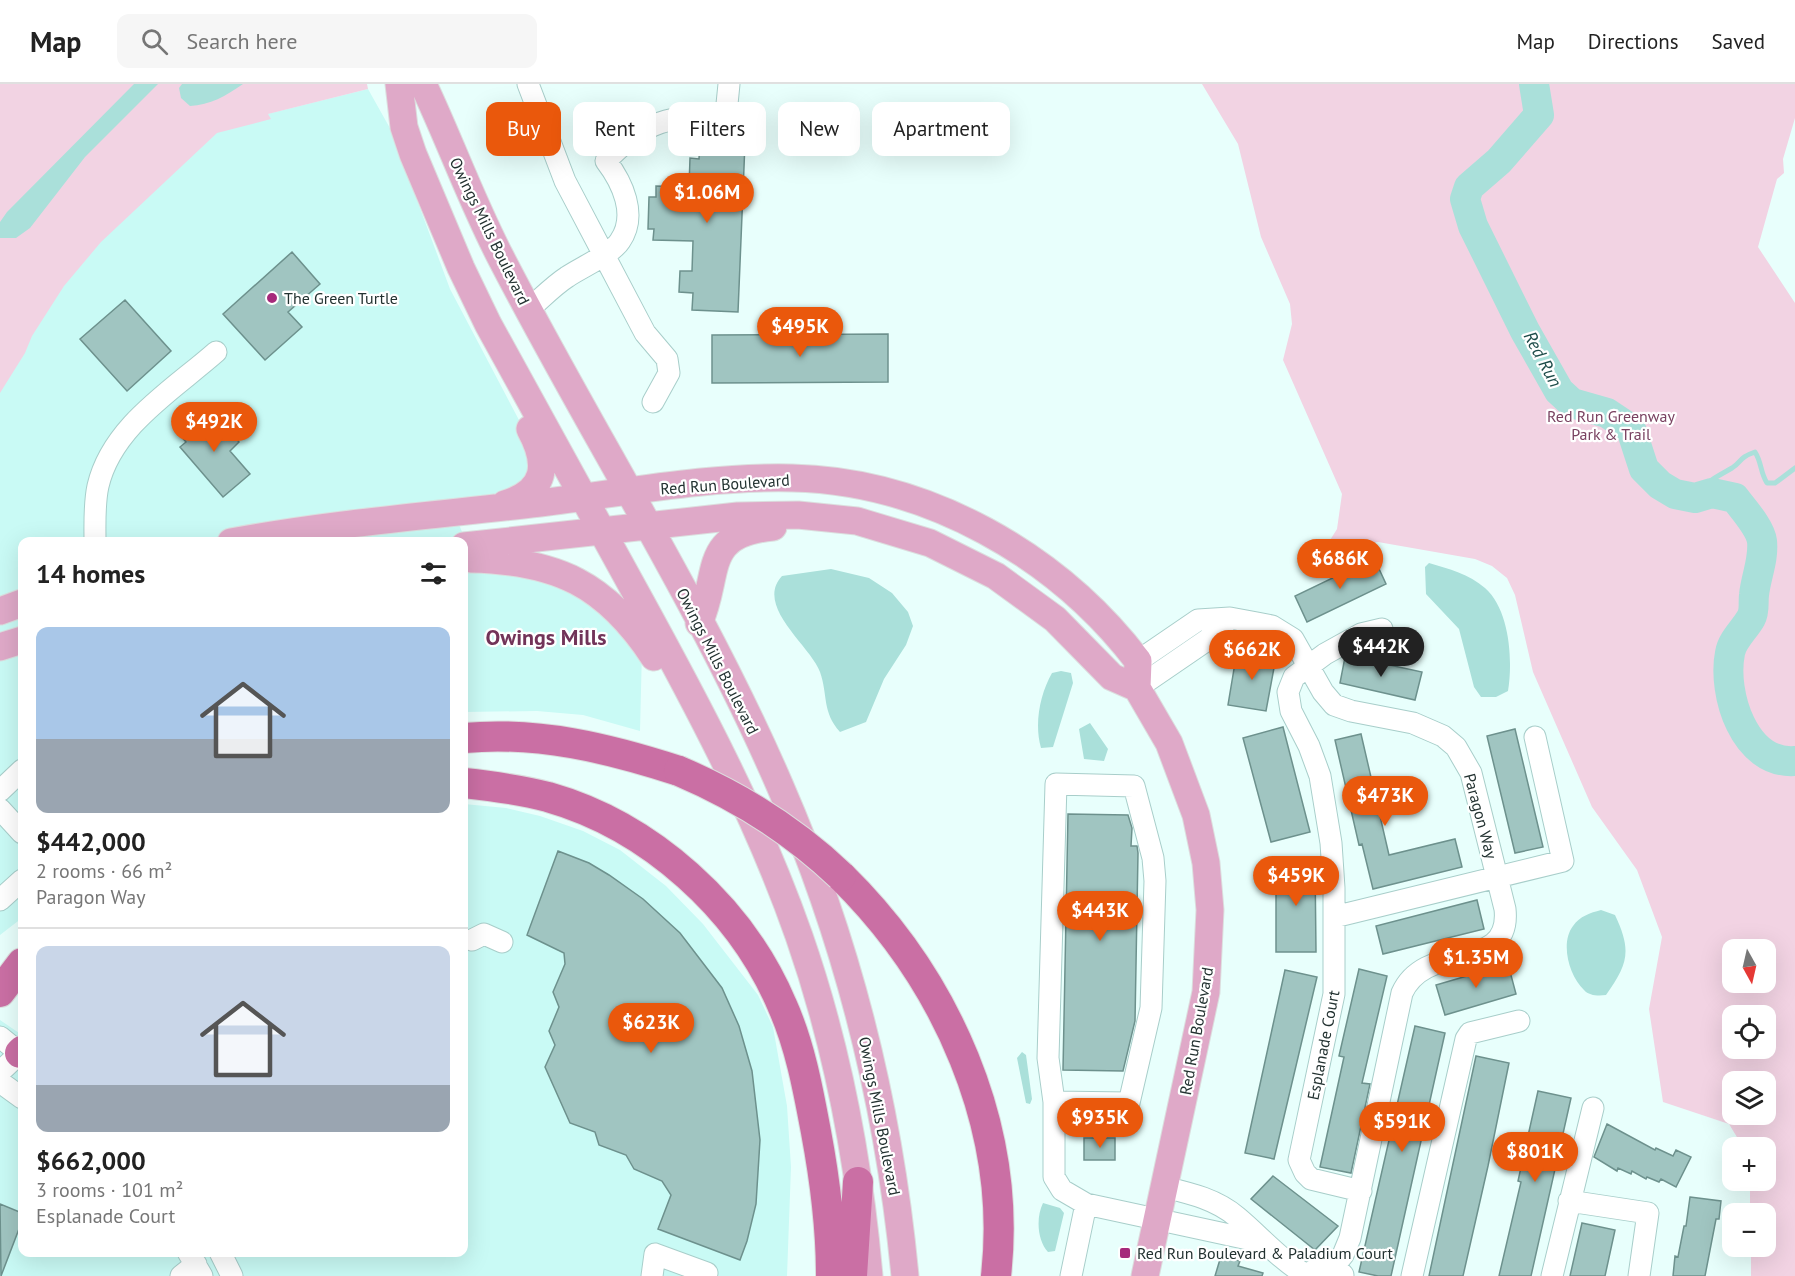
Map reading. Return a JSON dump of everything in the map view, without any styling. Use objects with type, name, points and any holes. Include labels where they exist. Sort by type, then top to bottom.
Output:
[{"type":"highway","points":[[468,738],[512,736],[577,743],[607,749],[679,771],[731,795],[760,812],[796,837],[841,876],[884,920],[909,954],[944,1012],[968,1066],[984,1120],[994,1177],[998,1241],[996,1276]]},
{"type":"highway","points":[[468,784],[548,797],[575,806],[621,828],[687,874],[742,937],[782,1004],[801,1060],[827,1194],[831,1276]]},
{"type":"highway","points":[[852,1276],[858,1182]]},
{"type":"main road","name":"Owings Mills Boulevard","points":[[399,84],[404,127],[413,154],[461,268],[484,315],[714,738],[758,833],[799,936],[833,1056],[858,1182],[868,1276]]},
{"type":"main road","name":"Owings Mills Boulevard","points":[[423,84],[472,199],[528,310],[699,623],[780,786],[826,901],[875,1077],[896,1195],[904,1276]]},
{"type":"main road","points":[[413,154],[417,190],[445,265],[542,456],[540,476],[529,493],[489,509]]},
{"type":"main road","name":"Red Run Boulevard","points":[[270,537],[733,480],[793,478],[860,486],[914,500],[988,532],[1039,564],[1089,605],[1138,661]]},
{"type":"main road","name":"Red Run Boulevard","points":[[468,546],[769,515],[857,521],[930,543],[996,576],[1055,619],[1112,677],[1137,688],[1169,743],[1191,799],[1206,863],[1210,910],[1206,993],[1144,1276]]},
{"type":"main road","points":[[699,623],[710,599],[710,579],[715,559],[731,539],[744,532],[762,528],[857,521]]},
{"type":"main road","points":[[468,558],[516,561],[542,566],[591,589],[631,624],[678,697],[714,738]]},
{"type":"main road","points":[[0,611],[18,604]]},
{"type":"main road","points":[[0,647],[18,641]]},
{"type":"main road","points":[[1137,688],[1138,661]]},
{"type":"street","points":[[528,84],[565,181],[645,333],[667,359],[669,373],[653,402]]},
{"type":"street","points":[[528,310],[565,278],[620,242],[627,211],[626,196],[620,179],[606,161],[643,129],[684,116],[726,114],[729,84]]},
{"type":"street","points":[[95,537],[98,485],[124,431],[216,352]]},
{"type":"street","points":[[1138,661],[1198,620],[1230,618]]},
{"type":"street","points":[[1137,688],[1210,638],[1230,618]]},
{"type":"street","name":"Paragon Way","points":[[1230,618],[1257,622],[1283,632],[1293,639],[1323,692],[1334,705],[1351,711],[1429,728],[1456,747],[1471,773],[1506,920],[1498,939],[1480,952],[1424,967],[1407,983],[1402,993],[1361,1191],[1338,1271]]},
{"type":"street","name":"Esplanade Court","points":[[1361,1191],[1311,1179],[1305,1173],[1299,1160],[1334,994],[1334,917],[1332,853],[1320,776],[1288,700],[1290,684],[1309,664],[1349,639],[1382,630]]},
{"type":"street","name":"Paragon Way","points":[[1334,917],[1563,861],[1534,737]]},
{"type":"street","points":[[0,791],[18,774]]},
{"type":"street","points":[[1054,1102],[1130,1103],[1151,1008],[1155,881],[1153,858],[1134,786],[1056,784],[1048,1058],[1054,1102],[1054,1177],[1062,1190],[1086,1204],[1262,1242]]},
{"type":"street","points":[[0,809],[18,829]]},
{"type":"street","points":[[0,900],[18,884]]},
{"type":"street","points":[[472,940],[484,934],[502,942]]},
{"type":"street","points":[[1412,1276],[1466,1039],[1470,1033],[1519,1021]]},
{"type":"street","points":[[0,1082],[18,1095]]},
{"type":"street","points":[[1552,1276],[1593,1108]]},
{"type":"street","points":[[1164,1187],[1191,1193],[1222,1207],[1236,1216],[1262,1242],[1308,1276],[1319,1266],[1338,1271]]},
{"type":"street","points":[[1569,1201],[1648,1214],[1639,1276]]},
{"type":"street","points":[[1071,1276],[1086,1204]]},
{"type":"street","points":[[652,1276],[655,1254],[707,1273]]},
{"type":"street","points":[[222,1257],[232,1276]]},
{"type":"shaded area","points":[[134,84],[158,84],[85,157],[30,228],[16,238],[0,238],[0,222],[7,212]]},
{"type":"shaded area","points":[[182,84],[243,84],[218,99],[190,106],[181,98],[179,88]]},
{"type":"shaded area","points":[[231,85],[251,118],[368,89],[391,130],[450,289],[529,439],[534,463],[518,490],[451,505],[464,537],[18,537],[18,921],[0,935],[0,296],[90,188]]},
{"type":"shaded area","points":[[468,546],[476,566],[570,588],[642,650],[640,731],[583,715],[537,711],[468,712]]},
{"type":"shaded area","points":[[1429,563],[1472,579],[1485,588],[1500,609],[1505,622],[1510,651],[1508,691],[1496,697],[1481,697],[1474,687],[1459,629],[1426,594],[1425,567]]},
{"type":"shaded area","points":[[831,569],[869,578],[892,593],[908,612],[913,626],[906,645],[884,679],[866,722],[840,732],[830,717],[820,672],[787,626],[779,613],[775,600],[775,588],[782,576]]},
{"type":"shaded area","points":[[1061,671],[1071,673],[1073,683],[1053,747],[1041,748],[1038,719],[1041,700],[1052,673]]},
{"type":"shaded area","points":[[1090,723],[1108,749],[1104,761],[1084,759],[1079,729]]},
{"type":"shaded area","points":[[468,804],[506,808],[540,816],[583,831],[620,850],[666,886],[703,924],[758,995],[773,1027],[787,1106],[791,1167],[787,1276],[0,1276],[0,1020],[18,1032],[18,1257],[468,1257]]},
{"type":"shaded area","points":[[1601,910],[1615,915],[1624,938],[1625,948],[1623,966],[1606,995],[1586,992],[1579,984],[1570,968],[1567,950],[1569,933],[1573,926],[1589,914]]},
{"type":"shaded area","points":[[1022,1052],[1026,1055],[1032,1099],[1030,1104],[1026,1103],[1017,1058]]},
{"type":"shaded area","points":[[1043,1203],[1060,1208],[1064,1213],[1055,1251],[1048,1252],[1040,1235],[1039,1215]]},
{"type":"green space","points":[[0,84],[367,84],[368,89],[268,114],[271,119],[217,133],[101,242],[64,286],[0,393]]},
{"type":"green space","name":"Red Run Greenway Park & Trail","points":[[1202,84],[1795,84],[1795,118],[1783,159],[1784,173],[1777,179],[1758,247],[1795,303],[1795,1276],[1751,1276],[1751,1257],[1776,1257],[1776,1203],[1750,1203],[1750,1191],[1776,1191],[1776,1137],[1737,1137],[1730,1125],[1776,1125],[1776,1071],[1722,1071],[1722,1122],[1663,1102],[1649,1009],[1662,937],[1637,870],[1592,807],[1533,672],[1515,595],[1507,578],[1492,566],[1475,559],[1378,542],[1327,545],[1337,529],[1342,494],[1283,360],[1292,324],[1290,304],[1261,237],[1238,144]]},
{"type":"building","points":[[699,156],[744,156],[738,312],[692,310],[693,293],[679,292],[680,271],[692,271],[693,241],[653,240],[654,229],[648,229],[649,197],[656,197],[656,186],[689,187],[690,158],[699,159]]},
{"type":"building","name":"The Green Turtle","points":[[292,252],[320,284],[288,312],[302,327],[265,360],[223,314]]},
{"type":"building","points":[[125,300],[171,351],[127,391],[80,339]]},
{"type":"building","points":[[888,334],[888,382],[712,383],[712,335]]},
{"type":"building","points":[[201,416],[218,418],[239,442],[230,451],[250,474],[223,497],[180,447],[186,442],[179,434]]},
{"type":"building","points":[[1374,558],[1386,584],[1307,622],[1295,596]]},
{"type":"building","points":[[1237,651],[1276,657],[1266,711],[1228,705]]},
{"type":"building","points":[[1345,657],[1422,672],[1415,700],[1340,683]]},
{"type":"building","points":[[1283,727],[1310,832],[1271,842],[1243,738]]},
{"type":"building","points":[[1515,729],[1543,847],[1515,853],[1487,736]]},
{"type":"building","points":[[1361,734],[1389,855],[1455,839],[1462,867],[1373,889],[1362,844],[1359,845],[1335,740]]},
{"type":"building","points":[[1068,814],[1128,815],[1132,828],[1131,846],[1137,846],[1135,1021],[1123,1071],[1063,1070]]},
{"type":"building","points":[[558,851],[589,863],[609,875],[643,899],[680,933],[722,988],[739,1026],[752,1071],[760,1140],[756,1204],[740,1260],[658,1229],[671,1195],[662,1181],[634,1169],[626,1155],[599,1145],[595,1132],[570,1123],[545,1067],[555,1045],[549,1031],[559,1007],[553,992],[565,964],[564,953],[527,935]]},
{"type":"building","points":[[1276,862],[1315,862],[1316,952],[1276,952]]},
{"type":"building","points":[[1477,900],[1484,929],[1383,954],[1376,926]]},
{"type":"building","points":[[1508,964],[1516,994],[1445,1015],[1436,985]]},
{"type":"building","points":[[1359,969],[1387,976],[1362,1083],[1370,1084],[1351,1173],[1320,1167],[1344,1057],[1339,1056]]},
{"type":"building","points":[[1285,970],[1317,977],[1274,1159],[1245,1153]]},
{"type":"building","points":[[1415,1026],[1445,1033],[1391,1276],[1378,1276],[1359,1272]]},
{"type":"building","points":[[1476,1056],[1509,1063],[1488,1166],[1463,1276],[1429,1276]]},
{"type":"building","points":[[1538,1091],[1571,1098],[1531,1276],[1499,1276],[1521,1182],[1518,1181]]},
{"type":"building","points":[[1607,1124],[1655,1150],[1656,1148],[1673,1156],[1676,1150],[1691,1157],[1676,1187],[1661,1179],[1659,1182],[1647,1177],[1646,1179],[1632,1171],[1631,1174],[1618,1168],[1617,1171],[1594,1157]]},
{"type":"building","points":[[1084,1138],[1115,1138],[1115,1160],[1084,1160]]},
{"type":"building","points":[[1273,1176],[1338,1226],[1315,1250],[1251,1199]]},
{"type":"building","points":[[1690,1197],[1721,1201],[1719,1219],[1716,1219],[1705,1276],[1673,1276],[1675,1256],[1678,1257],[1684,1226],[1686,1226]]},
{"type":"building","points":[[0,1204],[18,1211],[18,1231],[1,1276]]},
{"type":"building","points":[[1582,1223],[1615,1230],[1605,1276],[1570,1276]]},
{"type":"building","points":[[1221,1256],[1240,1261],[1238,1266],[1263,1273],[1262,1276],[1215,1276]]},
{"type":"waterway","name":"Red Run","points":[[1534,84],[1539,115],[1499,161],[1469,187],[1465,199],[1473,226],[1525,331],[1559,391],[1572,403],[1607,413],[1631,429],[1644,469],[1660,485],[1675,494],[1695,498],[1712,493],[1735,498],[1755,524],[1762,541],[1761,561],[1752,615],[1733,644],[1730,653],[1728,669],[1730,687],[1740,724],[1750,739],[1762,751],[1777,759],[1795,761]]},
{"type":"waterway","points":[[1695,498],[1712,480],[1755,452],[1767,483],[1775,483],[1795,468]]},
{"type":"place","name":"The Green Turtle","points":[[272,298]]},
{"type":"place","name":"Red Run Boulevard & Paladium Court","points":[[1125,1253]]},
{"type":"district","name":"Owings Mills","points":[[546,637]]}]
